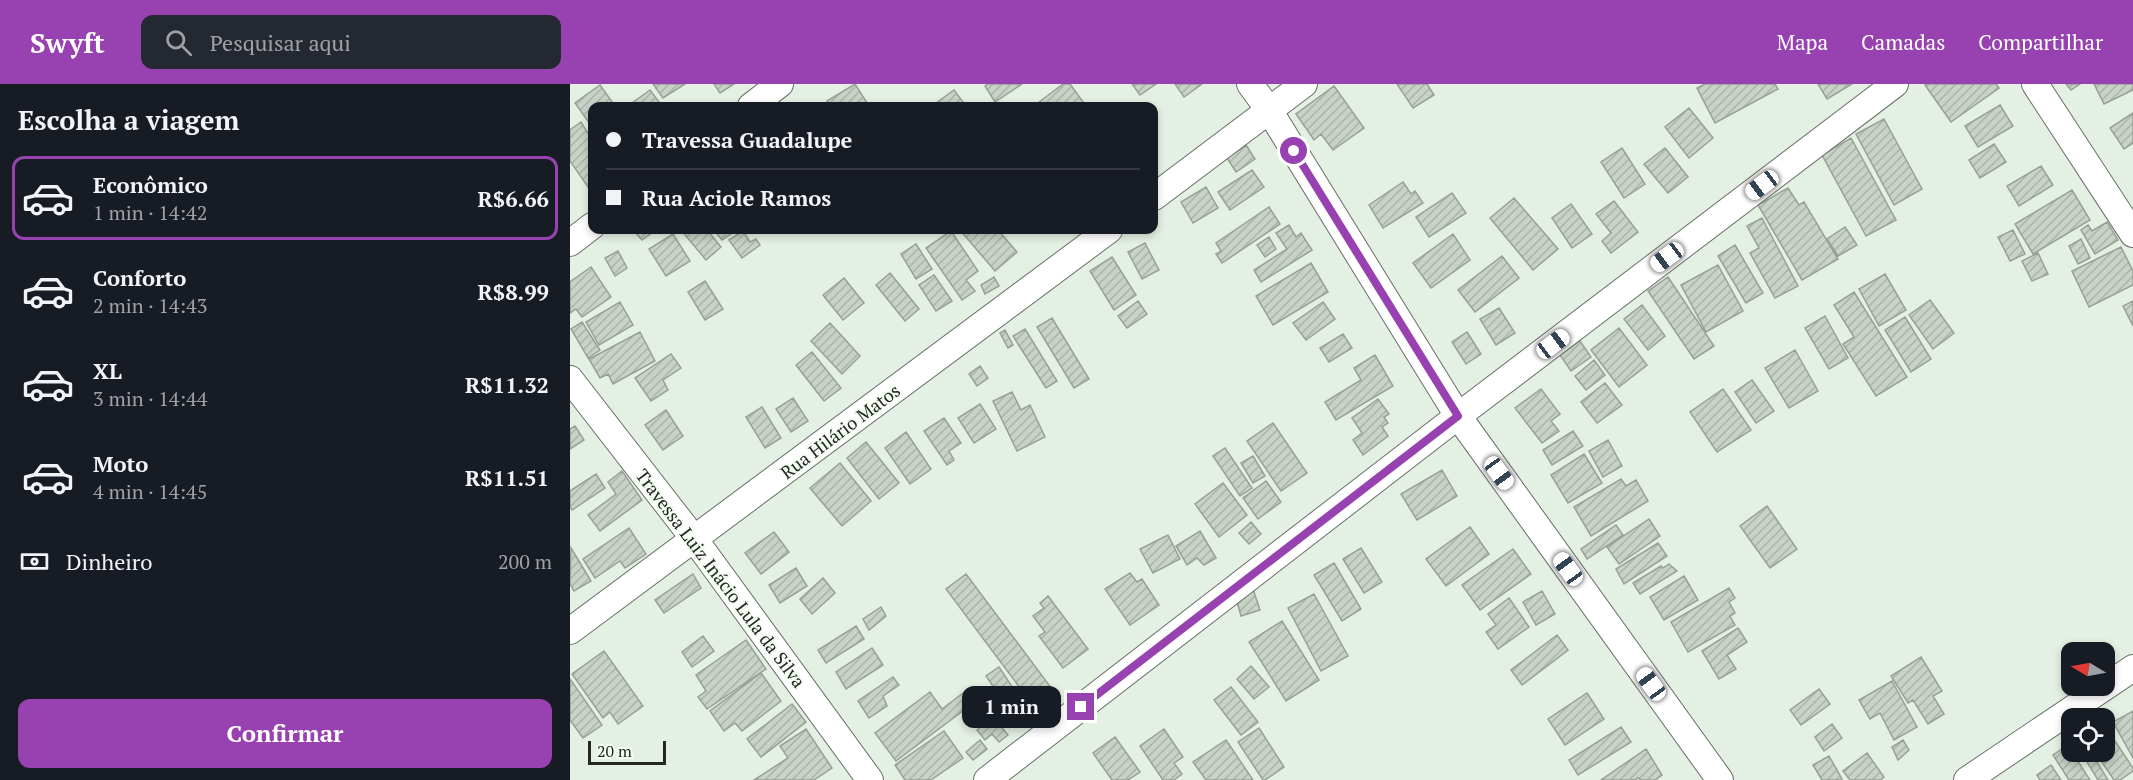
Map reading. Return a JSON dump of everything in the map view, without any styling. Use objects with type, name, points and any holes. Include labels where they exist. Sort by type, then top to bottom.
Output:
[{"type":"street","points":[[755,102],[780,84]]},
{"type":"street","points":[[1250,84],[1269,110],[1458,416],[1720,780]]},
{"type":"street","points":[[1158,193],[1304,84]]},
{"type":"street","points":[[987,780],[1458,416],[1895,84]]},
{"type":"street","points":[[2035,84],[2133,234]]},
{"type":"street","points":[[570,243],[588,229]]},
{"type":"street","name":"Rua Hilário Matos","points":[[570,631],[1104,234]]},
{"type":"street","name":"Travessa Luiz Inácio Lula da Silva","points":[[570,379],[695,540],[870,780]]},
{"type":"street","points":[[1967,780],[2133,668]]},
{"type":"building","points":[[653,84],[685,84],[663,98]]},
{"type":"building","points":[[714,84],[734,84],[720,93]]},
{"type":"building","points":[[855,84],[866,102],[828,102]]},
{"type":"building","points":[[988,84],[1022,84],[995,102],[985,86]]},
{"type":"building","points":[[1063,84],[1070,84],[1083,102],[1039,102]]},
{"type":"building","points":[[1132,84],[1156,84],[1140,95]]},
{"type":"building","points":[[1175,84],[1202,84],[1184,97]]},
{"type":"building","points":[[1397,84],[1427,84],[1434,95],[1413,108]]},
{"type":"building","points":[[1705,84],[1775,84],[1778,89],[1715,123],[1697,88]]},
{"type":"building","points":[[1818,84],[1852,84],[1827,99]]},
{"type":"building","points":[[1996,84],[1999,88],[1951,122],[1925,85]]},
{"type":"building","points":[[2066,84],[2080,84],[2071,90]]},
{"type":"building","points":[[2094,84],[2133,84],[2133,90],[2104,104]]},
{"type":"building","points":[[600,85],[612,102],[588,102],[588,121],[575,103]]},
{"type":"building","points":[[1334,86],[1364,128],[1333,150],[1321,134],[1314,140],[1296,114]]},
{"type":"building","points":[[650,90],[659,102],[634,102]]},
{"type":"building","points":[[954,90],[963,102],[938,102]]},
{"type":"building","points":[[2000,105],[2013,126],[1978,147],[1965,126]]},
{"type":"building","points":[[1689,108],[1713,138],[1689,158],[1665,127]]},
{"type":"building","points":[[2133,113],[2133,143],[2124,149],[2110,128]]},
{"type":"building","points":[[1884,119],[1922,189],[1894,205],[1856,134]]},
{"type":"building","points":[[581,122],[588,133],[588,187],[570,161],[570,130]]},
{"type":"building","points":[[1851,138],[1896,220],[1866,236],[1822,155]]},
{"type":"building","points":[[1994,144],[2006,162],[1980,178],[1969,160]]},
{"type":"building","points":[[1246,145],[1255,159],[1236,172],[1227,158]]},
{"type":"building","points":[[1622,148],[1645,184],[1624,198],[1601,162]]},
{"type":"building","points":[[1665,148],[1688,177],[1668,193],[1644,164]]},
{"type":"building","points":[[2041,166],[2053,185],[2019,206],[2007,186]]},
{"type":"building","points":[[1252,170],[1264,187],[1230,210],[1218,192]]},
{"type":"building","points":[[1403,182],[1411,194],[1415,191],[1423,203],[1383,228],[1369,205]]},
{"type":"building","points":[[1206,187],[1218,208],[1193,223],[1181,202]]},
{"type":"building","points":[[1788,188],[1799,205],[1804,202],[1838,259],[1802,280],[1758,205]]},
{"type":"building","points":[[2072,190],[2090,220],[2033,254],[2015,224]]},
{"type":"building","points":[[1452,193],[1466,213],[1429,237],[1416,217]]},
{"type":"building","points":[[1514,198],[1558,249],[1533,270],[1490,218]]},
{"type":"building","points":[[1614,201],[1638,232],[1611,253],[1602,241],[1611,233],[1596,214]]},
{"type":"building","points":[[1571,204],[1592,234],[1572,248],[1552,218]]},
{"type":"building","points":[[1269,207],[1280,224],[1222,263],[1216,254],[1221,251],[1216,243]]},
{"type":"building","points":[[1762,218],[1798,286],[1775,298],[1750,253],[1759,248],[1747,226]]},
{"type":"building","points":[[2107,222],[2118,240],[2095,254],[2081,230],[2088,225],[2092,231]]},
{"type":"building","points":[[1289,225],[1296,237],[1301,233],[1312,250],[1261,282],[1254,270],[1287,249],[1276,233]]},
{"type":"building","points":[[1845,227],[1857,245],[1838,256],[1827,239]]},
{"type":"building","points":[[2013,230],[2025,254],[2010,261],[1998,237]]},
{"type":"building","points":[[637,234],[650,234],[642,240]]},
{"type":"building","points":[[673,234],[690,261],[666,276],[649,249]]},
{"type":"building","points":[[684,234],[710,234],[721,247],[706,260]]},
{"type":"building","points":[[717,234],[731,234],[722,240]]},
{"type":"building","points":[[738,234],[745,234],[750,242],[756,239],[760,245],[742,258],[729,240]]},
{"type":"building","points":[[947,234],[953,234],[978,271],[966,280],[975,291],[962,300],[926,248]]},
{"type":"building","points":[[963,234],[1001,234],[1017,252],[995,271]]},
{"type":"building","points":[[1453,234],[1470,260],[1431,288],[1413,263]]},
{"type":"building","points":[[1269,237],[1276,249],[1265,257],[1257,245]]},
{"type":"building","points":[[2081,239],[2090,258],[2078,264],[2069,246]]},
{"type":"building","points":[[1145,243],[1159,270],[1142,279],[1128,252]]},
{"type":"building","points":[[916,244],[932,269],[916,279],[901,254]]},
{"type":"building","points":[[1735,245],[1763,293],[1746,303],[1718,256]]},
{"type":"building","points":[[2121,247],[2133,271],[2133,285],[2089,307],[2072,271]]},
{"type":"building","points":[[618,251],[627,268],[615,276],[605,258]]},
{"type":"building","points":[[2038,253],[2048,274],[2032,281],[2022,261]]},
{"type":"building","points":[[1502,256],[1519,278],[1475,312],[1458,290]]},
{"type":"building","points":[[1112,257],[1136,295],[1114,310],[1090,271]]},
{"type":"building","points":[[1311,263],[1328,292],[1273,325],[1256,296]]},
{"type":"building","points":[[1718,265],[1743,311],[1706,332],[1681,285]]},
{"type":"building","points":[[591,267],[611,297],[582,317],[576,309],[570,313],[570,282]]},
{"type":"building","points":[[890,273],[919,309],[905,321],[876,285]]},
{"type":"building","points":[[1885,274],[1906,310],[1879,326],[1859,289]]},
{"type":"building","points":[[934,275],[952,301],[936,311],[919,285]]},
{"type":"building","points":[[994,277],[999,286],[985,294],[981,285]]},
{"type":"building","points":[[1668,277],[1714,346],[1694,359],[1648,291]]},
{"type":"building","points":[[844,278],[864,303],[843,320],[823,295]]},
{"type":"building","points":[[705,281],[723,309],[705,320],[688,292]]},
{"type":"building","points":[[1854,292],[1907,377],[1876,396],[1843,344],[1854,337],[1834,305]]},
{"type":"building","points":[[1930,300],[1954,333],[1933,349],[1909,315]]},
{"type":"building","points":[[1138,301],[1147,314],[1127,328],[1118,316]]},
{"type":"building","points":[[2133,301],[2133,326],[2123,306]]},
{"type":"building","points":[[620,302],[633,325],[599,345],[586,322]]},
{"type":"building","points":[[1323,302],[1335,319],[1306,340],[1293,323]]},
{"type":"building","points":[[1642,305],[1665,336],[1648,350],[1624,319]]},
{"type":"building","points":[[1499,308],[1515,333],[1496,345],[1480,319]]},
{"type":"building","points":[[1825,316],[1848,358],[1829,369],[1805,328]]},
{"type":"building","points":[[1905,317],[1931,359],[1911,372],[1885,330]]},
{"type":"building","points":[[1052,318],[1089,379],[1074,388],[1037,327]]},
{"type":"building","points":[[582,322],[600,350],[588,358],[571,329]]},
{"type":"building","points":[[830,323],[860,356],[842,374],[811,341]]},
{"type":"building","points":[[1619,328],[1647,365],[1619,387],[1591,350]]},
{"type":"building","points":[[1025,329],[1057,381],[1046,388],[1013,336]]},
{"type":"building","points":[[1005,330],[1013,345],[1008,348],[1000,333]]},
{"type":"building","points":[[640,332],[655,361],[613,384],[608,374],[600,378],[589,359]]},
{"type":"building","points":[[1467,332],[1481,354],[1466,364],[1452,342]]},
{"type":"building","points":[[1343,334],[1352,348],[1329,362],[1320,348]]},
{"type":"building","points":[[1580,341],[1591,357],[1571,371],[1560,355]]},
{"type":"building","points":[[1795,350],[1818,391],[1789,408],[1765,368]]},
{"type":"building","points":[[812,352],[841,388],[824,401],[796,365]]},
{"type":"building","points":[[671,354],[681,368],[663,380],[668,390],[651,401],[635,378]]},
{"type":"building","points":[[1375,355],[1393,386],[1336,420],[1325,402],[1361,380],[1354,368]]},
{"type":"building","points":[[1594,360],[1605,375],[1586,390],[1575,376]]},
{"type":"building","points":[[980,366],[988,378],[977,386],[969,374]]},
{"type":"building","points":[[1752,380],[1774,411],[1756,423],[1735,392]]},
{"type":"building","points":[[1605,383],[1622,405],[1597,423],[1581,402]]},
{"type":"building","points":[[1541,389],[1560,414],[1551,421],[1559,431],[1542,443],[1515,408]]},
{"type":"building","points":[[1723,389],[1751,430],[1717,452],[1690,412]]},
{"type":"building","points":[[1012,392],[1021,410],[1030,405],[1045,437],[1017,451],[993,401]]},
{"type":"building","points":[[793,398],[808,421],[791,432],[776,409]]},
{"type":"building","points":[[1378,399],[1389,414],[1384,417],[1388,423],[1382,427],[1388,436],[1363,455],[1353,440],[1362,433],[1352,418]]},
{"type":"building","points":[[980,404],[996,429],[974,443],[958,418]]},
{"type":"building","points":[[762,407],[781,438],[765,448],[746,417]]},
{"type":"building","points":[[666,410],[683,436],[663,450],[645,425]]},
{"type":"building","points":[[944,418],[961,443],[949,451],[954,460],[947,465],[924,431]]},
{"type":"building","points":[[1273,423],[1307,473],[1281,491],[1247,441]]},
{"type":"building","points":[[575,426],[584,440],[570,449],[570,429]]},
{"type":"building","points":[[1573,431],[1583,446],[1552,465],[1543,450]]},
{"type":"building","points":[[906,432],[931,469],[910,484],[885,448]]},
{"type":"building","points":[[1608,440],[1622,466],[1603,477],[1589,451]]},
{"type":"building","points":[[866,442],[899,483],[879,499],[847,458]]},
{"type":"building","points":[[1225,448],[1252,488],[1240,496],[1213,456]]},
{"type":"building","points":[[1584,454],[1602,483],[1568,503],[1551,475]]},
{"type":"building","points":[[1253,456],[1265,476],[1253,483],[1241,463]]},
{"type":"building","points":[[840,463],[871,501],[842,526],[810,488]]},
{"type":"building","points":[[1442,470],[1457,496],[1417,520],[1401,494]]},
{"type":"building","points":[[622,471],[642,500],[600,531],[588,515],[616,494],[608,482]]},
{"type":"building","points":[[596,474],[605,488],[572,510],[570,491]]},
{"type":"building","points":[[1621,479],[1626,486],[1636,480],[1648,501],[1591,536],[1574,507]]},
{"type":"building","points":[[1266,481],[1281,502],[1258,519],[1243,498]]},
{"type":"building","points":[[1223,483],[1247,515],[1219,537],[1195,504]]},
{"type":"building","points":[[1767,506],[1797,549],[1770,568],[1740,526]]},
{"type":"building","points":[[1649,519],[1660,536],[1619,564],[1607,547]]},
{"type":"building","points":[[1251,522],[1261,534],[1249,544],[1239,533]]},
{"type":"building","points":[[1616,525],[1623,535],[1587,559],[1581,549]]},
{"type":"building","points":[[1470,527],[1489,554],[1446,586],[1426,559]]},
{"type":"building","points":[[629,528],[646,554],[625,568],[620,561],[595,578],[583,559]]},
{"type":"building","points":[[1200,531],[1216,558],[1204,565],[1197,558],[1187,565],[1176,546]]},
{"type":"building","points":[[774,532],[789,552],[761,574],[745,553]]},
{"type":"building","points":[[1168,535],[1180,559],[1153,573],[1140,549]]},
{"type":"building","points":[[1658,543],[1667,556],[1624,584],[1616,569]]},
{"type":"building","points":[[571,548],[591,581],[574,591],[570,584]]},
{"type":"building","points":[[1361,548],[1382,582],[1364,593],[1343,559]]},
{"type":"building","points":[[1513,549],[1531,574],[1480,610],[1462,585]]},
{"type":"building","points":[[1334,563],[1361,609],[1342,621],[1314,575]]},
{"type":"building","points":[[1669,564],[1677,571],[1640,594],[1633,583],[1661,566],[1663,568]]},
{"type":"building","points":[[796,568],[807,586],[780,603],[769,585]]},
{"type":"building","points":[[1130,573],[1137,582],[1142,579],[1159,605],[1130,625],[1105,589]]},
{"type":"building","points":[[693,574],[701,588],[664,613],[655,600]]},
{"type":"building","points":[[966,574],[1052,689],[1032,704],[946,589]]},
{"type":"building","points":[[1684,576],[1698,600],[1664,620],[1650,597]]},
{"type":"building","points":[[823,578],[835,593],[812,614],[800,599]]},
{"type":"building","points":[[1729,588],[1735,598],[1729,602],[1735,613],[1730,616],[1735,625],[1688,652],[1671,622]]},
{"type":"building","points":[[1253,589],[1260,610],[1241,616],[1235,594]]},
{"type":"building","points":[[1542,591],[1555,614],[1536,625],[1523,602]]},
{"type":"building","points":[[1314,594],[1348,656],[1321,671],[1288,608]]},
{"type":"building","points":[[1048,596],[1088,649],[1063,668],[1039,636],[1045,632],[1033,616],[1044,608],[1040,603]]},
{"type":"building","points":[[1509,598],[1529,627],[1498,649],[1486,632],[1496,625],[1488,614]]},
{"type":"building","points":[[881,607],[886,616],[869,630],[863,619]]},
{"type":"building","points":[[1282,621],[1319,680],[1286,701],[1249,642]]},
{"type":"building","points":[[856,626],[864,639],[826,663],[818,650]]},
{"type":"building","points":[[1738,628],[1747,642],[1727,655],[1736,669],[1719,679],[1702,651]]},
{"type":"building","points":[[1557,635],[1568,650],[1522,685],[1511,670]]},
{"type":"building","points":[[703,636],[714,651],[692,667],[682,652]]},
{"type":"building","points":[[746,640],[766,669],[707,709],[698,697],[706,691],[696,675]]},
{"type":"building","points":[[872,648],[883,665],[846,689],[836,672]]},
{"type":"building","points":[[604,651],[643,706],[618,724],[610,712],[603,718],[572,674]]},
{"type":"building","points":[[1921,657],[1942,691],[1933,696],[1944,714],[1928,724],[1913,700],[1908,703],[1891,676]]},
{"type":"building","points":[[1251,666],[1269,687],[1254,699],[1237,679]]},
{"type":"building","points":[[999,667],[1019,697],[997,712],[986,695],[995,689],[986,676]]},
{"type":"building","points":[[761,673],[781,701],[742,731],[735,723],[724,731],[710,711]]},
{"type":"building","points":[[893,677],[899,685],[883,696],[887,706],[869,718],[858,701]]},
{"type":"building","points":[[570,679],[602,725],[583,738],[570,720]]},
{"type":"building","points":[[1892,681],[1917,727],[1894,740],[1880,713],[1870,719],[1859,700]]},
{"type":"building","points":[[1231,687],[1258,722],[1241,735],[1214,700]]},
{"type":"building","points":[[1819,689],[1830,704],[1801,725],[1790,710]]},
{"type":"building","points":[[967,690],[976,701],[896,761],[875,733],[930,692],[942,709]]},
{"type":"building","points":[[1587,693],[1604,719],[1565,745],[1548,719]]},
{"type":"building","points":[[792,704],[806,722],[761,757],[747,739]]},
{"type":"building","points":[[2133,711],[2133,758],[2115,726],[2115,721]]},
{"type":"building","points":[[993,717],[1008,735],[999,742],[992,734],[985,740],[977,730]]},
{"type":"building","points":[[1832,724],[1842,738],[1824,751],[1815,737]]},
{"type":"building","points":[[1621,727],[1631,742],[1578,775],[1569,760]]},
{"type":"building","points":[[1259,728],[1284,767],[1265,780],[1238,742]]},
{"type":"building","points":[[806,729],[832,768],[814,780],[754,780],[788,758],[780,746]]},
{"type":"building","points":[[1164,729],[1183,757],[1174,763],[1182,774],[1174,780],[1163,780],[1140,746]]},
{"type":"building","points":[[944,731],[963,758],[931,780],[905,780],[895,765]]},
{"type":"building","points":[[1115,737],[1140,772],[1128,780],[1112,780],[1093,753]]},
{"type":"building","points":[[980,740],[987,749],[973,760],[966,752]]},
{"type":"building","points":[[1226,740],[1253,780],[1206,780],[1193,762]]},
{"type":"building","points":[[1903,740],[1909,750],[1898,760],[1892,747]]},
{"type":"building","points":[[2115,741],[2133,771],[2120,780],[2114,780],[2102,762],[2115,762]]},
{"type":"building","points":[[1646,749],[1662,775],[1655,780],[1638,778],[1635,780],[1601,780]]},
{"type":"building","points":[[2061,750],[2061,762],[2079,762],[2090,780],[2069,780],[2053,755]]},
{"type":"building","points":[[1867,753],[1884,777],[1880,780],[1850,780],[1843,771]]},
{"type":"building","points":[[1829,756],[1842,779],[1822,780],[1813,765]]},
{"type":"building","points":[[2087,762],[2097,762],[2108,780],[2098,780]]},
{"type":"building","points":[[2051,765],[2061,780],[2040,780],[2037,775]]},
{"type":"route","points":[[1081,707],[1458,416],[1294,151]]}]
